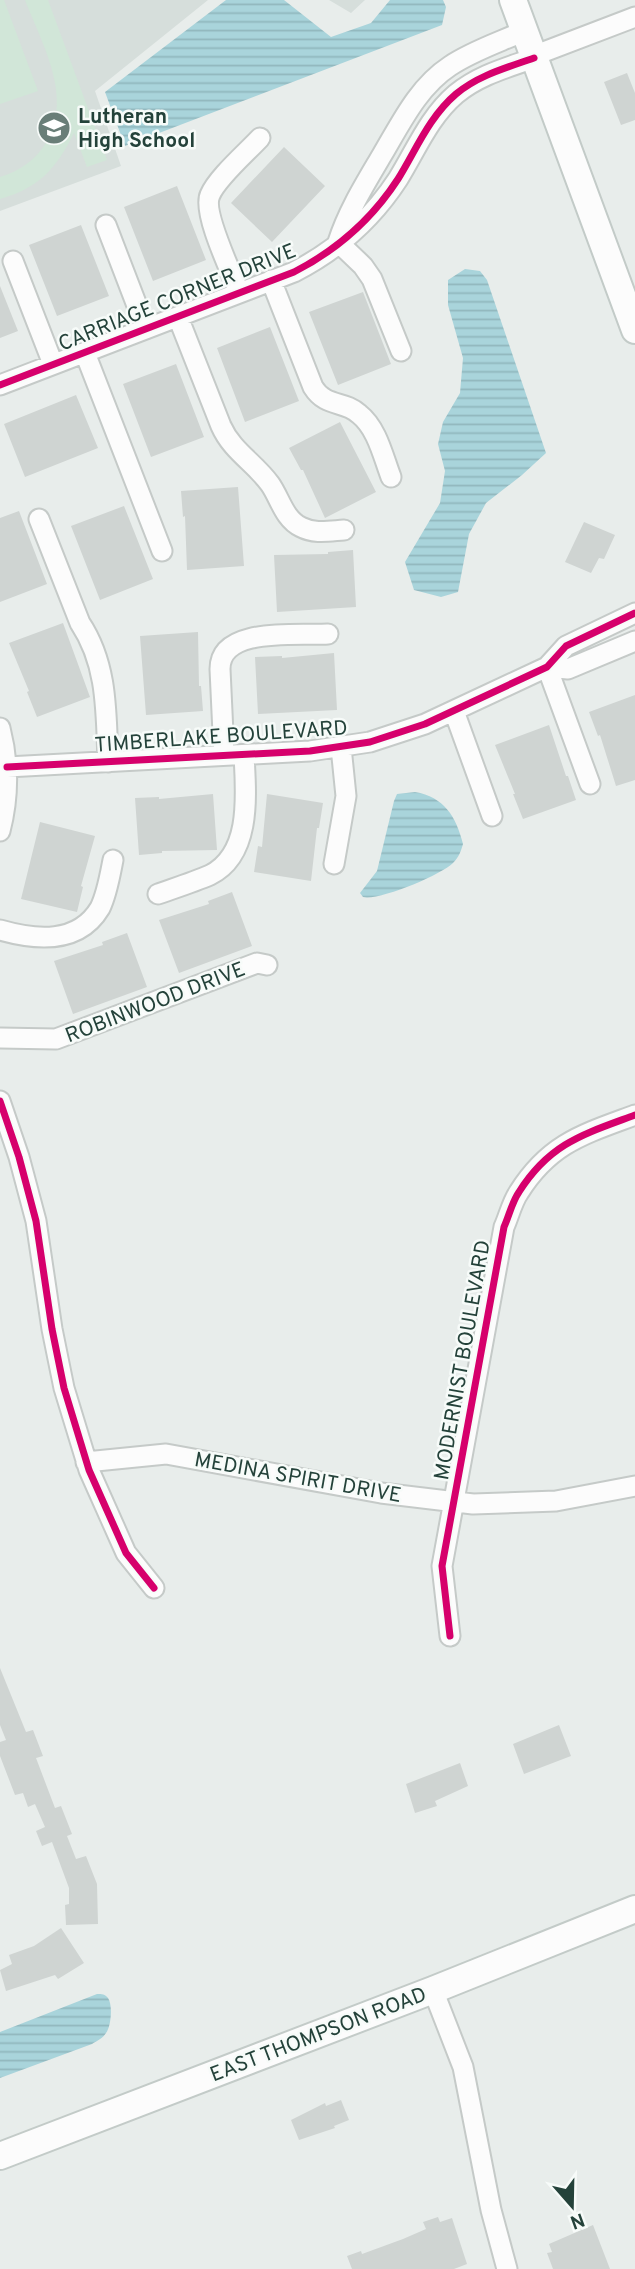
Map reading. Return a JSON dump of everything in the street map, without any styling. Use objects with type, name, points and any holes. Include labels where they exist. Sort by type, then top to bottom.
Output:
[{"type":"main road","points":[[513,0],[635,330]]},
{"type":"main road","name":"EAST THOMPSON ROAD","points":[[0,2156],[433,1990],[635,1909]]},
{"type":"street","points":[[401,351],[372,279],[340,241],[344,223],[360,191],[408,110],[427,85],[450,66],[530,48],[635,18]]},
{"type":"street","name":"CARRIAGE CORNER DRIVE","points":[[0,385],[271,280],[324,255],[359,228],[378,207],[445,104],[481,77],[530,48]]},
{"type":"street","points":[[239,292],[209,215],[208,201],[215,187],[260,138]]},
{"type":"street","points":[[106,225],[146,329]]},
{"type":"street","points":[[13,261],[53,364]]},
{"type":"street","points":[[271,280],[317,393],[333,404],[355,411],[366,420],[374,432],[391,477]]},
{"type":"street","points":[[178,317],[221,426],[235,449],[262,474],[293,522],[314,532],[344,530]]},
{"type":"street","points":[[85,353],[162,551]]},
{"type":"street","points":[[39,519],[103,677],[108,762]]},
{"type":"street","points":[[547,667],[566,646],[634,615]]},
{"type":"street","points":[[158,894],[211,874],[232,856],[239,839],[244,807],[220,659],[236,642],[248,637],[328,635]]},
{"type":"street","points":[[547,667],[568,669],[635,641]]},
{"type":"street","points":[[547,667],[590,784]]},
{"type":"street","name":"TIMBERLAKE BOULEVARD","points":[[7,767],[310,751],[341,747],[385,738],[454,711],[547,667]]},
{"type":"street","points":[[454,711],[492,816]]},
{"type":"street","points":[[0,728],[7,767],[6,804],[0,831]]},
{"type":"street","points":[[334,863],[346,796],[341,747]]},
{"type":"street","points":[[0,930],[42,939],[78,929],[100,908],[113,860]]},
{"type":"street","name":"ROBINWOOD DRIVE","points":[[0,1038],[56,1039],[257,963],[267,965]]},
{"type":"street","points":[[0,1101],[19,1157],[36,1221],[64,1388],[86,1462],[126,1553],[154,1588]]},
{"type":"street","name":"MODERNIST BOULEVARD","points":[[450,1636],[442,1566],[504,1227],[518,1194],[541,1162],[576,1137],[635,1115]]},
{"type":"street","name":"MEDINA SPIRIT DRIVE","points":[[86,1462],[166,1454],[381,1493],[473,1504],[556,1501],[635,1486]]},
{"type":"street","points":[[433,1990],[463,2067],[491,2210],[507,2269]]},
{"type":"shaded area","name":"Lutheran High School","points":[[0,0],[208,0],[95,91],[121,166],[0,211]]},
{"type":"shaded area","points":[[329,0],[365,0],[351,13]]},
{"type":"green space","points":[[0,0],[4,0],[38,91],[0,104]]},
{"type":"green space","points":[[25,0],[48,0],[107,160],[87,167],[74,133],[60,157],[45,175],[25,189],[0,199],[0,177],[21,168],[38,153],[54,124],[57,106],[52,70]]},
{"type":"water","points":[[226,0],[284,0],[331,37],[371,23],[390,0],[443,0],[446,7],[442,25],[125,146],[105,92]]},
{"type":"water","points":[[465,269],[480,271],[487,280],[546,453],[486,503],[469,534],[458,592],[441,597],[414,590],[405,562],[440,503],[445,471],[438,444],[443,422],[460,393],[463,358],[448,305],[448,280]]},
{"type":"water","points":[[415,792],[434,798],[447,809],[457,825],[463,844],[460,854],[446,868],[423,880],[382,895],[363,897],[360,893],[377,871],[397,794]]},
{"type":"water","points":[[97,1994],[106,1996],[110,2006],[109,2026],[102,2038],[0,2078],[0,2032]]},
{"type":"building","points":[[627,73],[635,93],[635,120],[621,125],[604,82]]},
{"type":"building","points":[[284,147],[325,186],[272,242],[231,203]]},
{"type":"building","points":[[177,186],[206,260],[153,281],[124,207]]},
{"type":"building","points":[[81,225],[109,296],[57,316],[29,245]]},
{"type":"building","points":[[0,286],[18,331],[0,338]]},
{"type":"building","points":[[363,292],[391,364],[338,385],[309,312]]},
{"type":"building","points":[[270,327],[299,401],[245,422],[217,348]]},
{"type":"building","points":[[176,364],[204,437],[151,457],[123,384]]},
{"type":"building","points":[[76,395],[98,448],[25,477],[4,424]]},
{"type":"building","points":[[340,422],[376,492],[325,518],[303,470],[289,448]]},
{"type":"building","points":[[238,487],[244,566],[187,570],[181,491]]},
{"type":"building","points":[[124,506],[153,579],[100,600],[71,526]]},
{"type":"building","points":[[19,511],[47,584],[0,602],[0,518]]},
{"type":"building","points":[[584,522],[615,535],[604,559],[599,558],[591,573],[565,562]]},
{"type":"building","points":[[353,550],[356,607],[277,612],[274,555],[328,554]]},
{"type":"building","points":[[63,623],[90,697],[37,717],[9,643]]},
{"type":"building","points":[[198,632],[199,686],[203,711],[146,715],[140,636]]},
{"type":"building","points":[[334,653],[337,710],[258,714],[255,657],[282,658]]},
{"type":"building","points":[[635,695],[635,780],[616,786],[600,735],[598,736],[589,712]]},
{"type":"building","points":[[549,725],[576,800],[523,819],[495,745]]},
{"type":"building","points":[[213,794],[217,850],[162,851],[139,855],[135,798],[159,799]]},
{"type":"building","points":[[267,794],[323,803],[317,828],[311,881],[254,872],[258,846],[262,847]]},
{"type":"building","points":[[40,822],[95,836],[77,912],[21,899]]},
{"type":"building","points":[[232,892],[252,946],[179,973],[159,920],[209,904],[208,901]]},
{"type":"building","points":[[127,933],[147,987],[73,1014],[54,961],[103,945],[102,942]]},
{"type":"building","points":[[0,1668],[26,1732],[33,1730],[43,1756],[36,1758],[55,1808],[61,1806],[72,1834],[67,1836],[76,1859],[86,1856],[97,1884],[98,1924],[66,1925],[65,1905],[69,1904],[69,1888],[52,1842],[42,1846],[36,1831],[45,1827],[35,1804],[28,1807],[23,1793],[15,1795],[0,1756],[0,1742],[6,1740],[0,1725]]},
{"type":"building","points":[[559,1725],[571,1756],[524,1774],[513,1744]]},
{"type":"building","points":[[460,1763],[468,1786],[435,1801],[437,1806],[415,1813],[406,1784]]},
{"type":"building","points":[[61,1928],[84,1963],[58,1979],[55,1975],[6,1991],[0,1970],[12,1964],[9,1955],[34,1946]]},
{"type":"building","points":[[341,2100],[349,2120],[334,2126],[335,2128],[299,2140],[291,2120],[325,2103],[326,2106]]},
{"type":"building","points":[[438,2217],[440,2222],[452,2218],[467,2264],[454,2269],[352,2269],[347,2256],[361,2251],[362,2254],[403,2239],[426,2229],[423,2222]]},
{"type":"building","points":[[593,2225],[610,2269],[553,2269],[547,2253],[552,2252],[549,2244]]},
{"type":"cycle path","points":[[0,385],[294,272],[325,254],[365,220],[388,194],[446,103],[465,87],[483,77],[534,58]]},
{"type":"cycle path","points":[[7,767],[310,751],[370,742],[425,724],[547,667],[566,646],[635,613]]},
{"type":"cycle path","points":[[0,1101],[19,1157],[36,1221],[64,1388],[89,1470],[126,1553],[154,1588]]},
{"type":"cycle path","points":[[450,1636],[442,1566],[504,1227],[517,1196],[543,1162],[569,1142],[635,1115]]},
{"type":"place","name":"Lutheran High School","points":[[54,128]]}]
